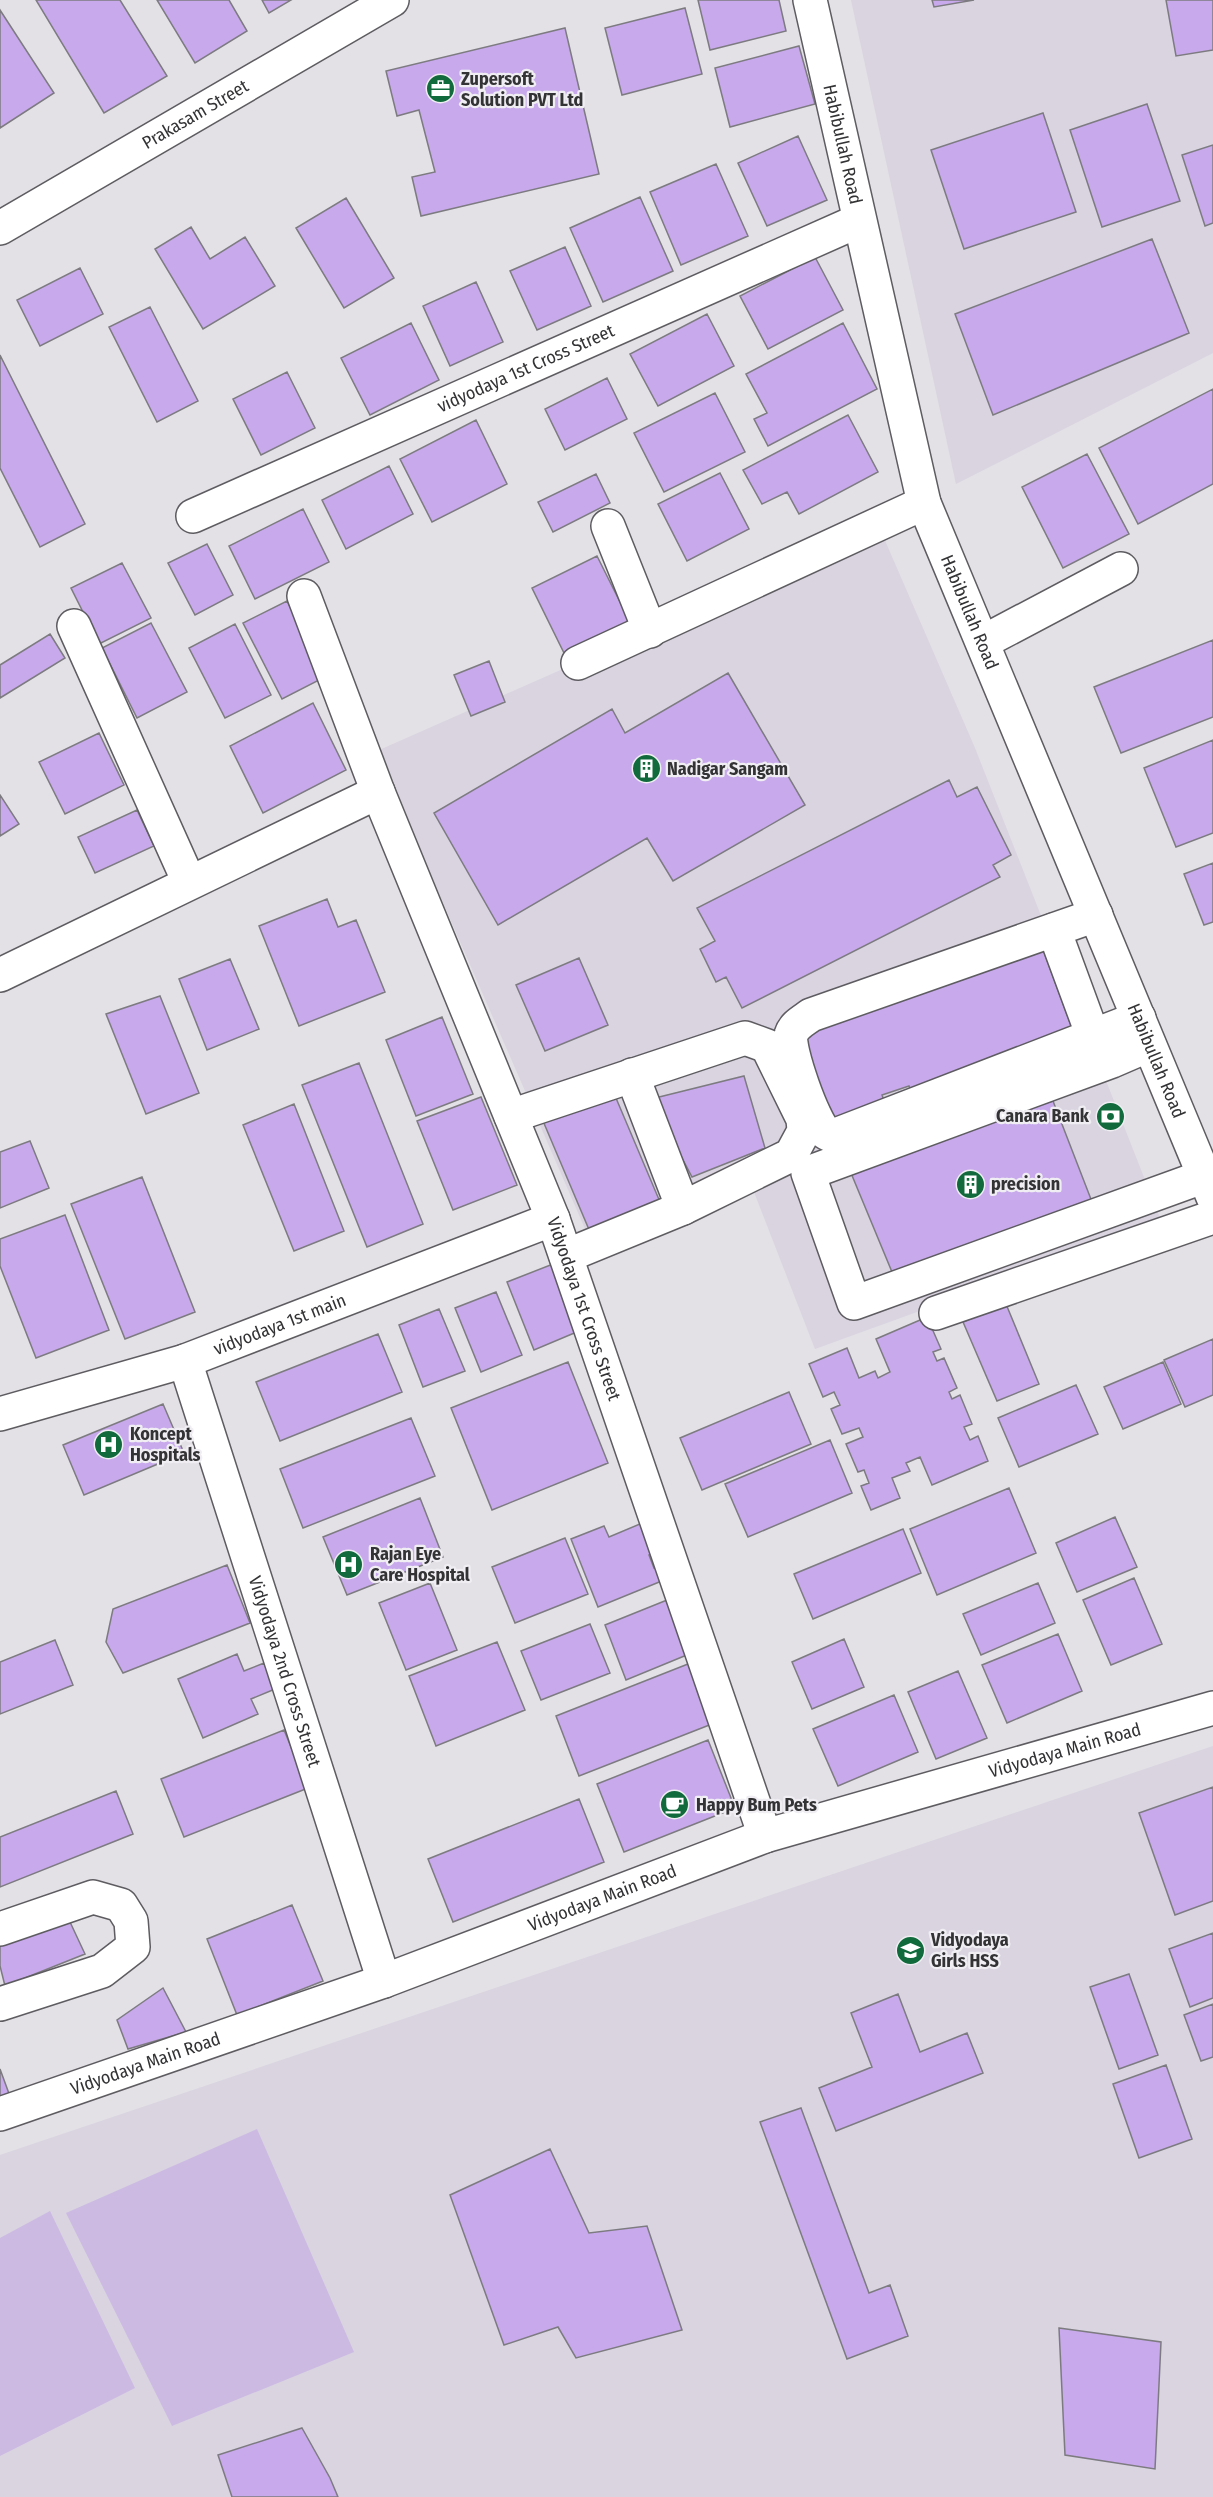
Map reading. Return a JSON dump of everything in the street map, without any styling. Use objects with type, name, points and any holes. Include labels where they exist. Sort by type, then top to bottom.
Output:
[{"type":"street","name":"Prakasam Street","points":[[0,228],[392,0]]},
{"type":"street","name":"Habibullah Road","points":[[810,0],[858,221],[924,503],[1211,1191]]},
{"type":"street","name":"vidyodaya 1st Cross Street","points":[[193,516],[858,221]]},
{"type":"street","points":[[578,663],[924,503]]},
{"type":"street","points":[[608,526],[650,631]]},
{"type":"street","points":[[983,642],[1121,569]]},
{"type":"street","name":"Vidyodaya 1st Cross Street","points":[[304,596],[378,792],[553,1220],[765,1836]]},
{"type":"street","points":[[74,627],[189,882]]},
{"type":"street","points":[[0,975],[378,792]]},
{"type":"street","points":[[1096,915],[811,1016],[798,1024],[790,1036],[791,1050],[816,1120],[824,1132],[833,1136],[1093,1035],[1144,1031]]},
{"type":"street","points":[[1054,930],[1093,1035]]},
{"type":"street","points":[[1144,1031],[1112,1061],[808,1173],[854,1303],[1211,1191]]},
{"type":"street","points":[[511,1116],[745,1038],[756,1040],[767,1046],[803,1119],[804,1131],[791,1155],[683,1208],[566,1256]]},
{"type":"street","points":[[632,1075],[683,1208]]},
{"type":"street","points":[[936,1313],[1213,1217]]},
{"type":"street","name":"vidyodaya 1st main","points":[[0,1414],[185,1361],[553,1220]]},
{"type":"street","name":"Vidyodaya 2nd Cross Street","points":[[185,1361],[384,1981]]},
{"type":"street","name":"Vidyodaya Main Road","points":[[0,2114],[384,1981],[765,1836],[1213,1708]]},
{"type":"street","points":[[0,1929],[93,1897],[121,1905],[131,1921],[133,1947],[102,1971],[0,2004]]},
{"type":"shaded area","points":[[851,0],[1213,0],[1213,353],[956,484]]},
{"type":"shaded area","points":[[880,529],[975,748],[1162,1223],[815,1349],[749,1179],[586,1231],[377,751]]},
{"type":"shaded area","name":"Vidyodaya Girls HSS","points":[[1213,1746],[1213,2497],[0,2497],[0,2155]]},
{"type":"shaded area","points":[[257,2129],[354,2352],[172,2426],[66,2213]]},
{"type":"shaded area","points":[[50,2211],[135,2388],[0,2456],[0,2238]]},
{"type":"building","points":[[36,0],[120,0],[167,76],[104,113]]},
{"type":"building","points":[[157,0],[229,0],[247,31],[195,63]]},
{"type":"building","points":[[262,0],[291,0],[269,13]]},
{"type":"building","points":[[698,0],[779,0],[786,31],[710,50]]},
{"type":"building","points":[[932,0],[974,0],[934,7]]},
{"type":"building","points":[[1166,0],[1213,0],[1213,50],[1176,56]]},
{"type":"building","points":[[685,8],[702,74],[622,95],[605,28]]},
{"type":"building","points":[[0,10],[54,93],[0,128]]},
{"type":"building","points":[[565,28],[599,174],[421,216],[412,177],[435,172],[419,110],[397,116],[386,71]]},
{"type":"building","points":[[799,46],[815,104],[730,127],[715,68]]},
{"type":"building","points":[[1147,104],[1180,201],[1102,227],[1070,130]]},
{"type":"building","points":[[1043,113],[1076,212],[964,249],[931,150]]},
{"type":"building","points":[[798,136],[827,200],[767,226],[738,163]]},
{"type":"building","points":[[1213,145],[1213,223],[1205,226],[1182,155]]},
{"type":"building","points":[[716,164],[748,236],[681,265],[650,192]]},
{"type":"building","points":[[640,197],[673,271],[603,302],[570,228]]},
{"type":"building","points":[[346,198],[394,278],[344,308],[296,228]]},
{"type":"building","points":[[191,227],[210,259],[245,237],[275,286],[203,329],[155,249]]},
{"type":"building","points":[[1152,239],[1189,333],[993,415],[955,314]]},
{"type":"building","points":[[565,247],[591,306],[537,330],[510,271]]},
{"type":"building","points":[[815,257],[843,310],[768,349],[740,296]]},
{"type":"building","points":[[80,268],[103,314],[40,346],[17,300]]},
{"type":"building","points":[[476,282],[503,342],[450,366],[423,306]]},
{"type":"building","points":[[150,307],[198,401],[157,422],[109,327]]},
{"type":"building","points":[[707,314],[734,366],[658,406],[630,354]]},
{"type":"building","points":[[411,323],[439,380],[370,415],[341,358]]},
{"type":"building","points":[[843,323],[877,389],[768,446],[754,419],[767,413],[746,374]]},
{"type":"building","points":[[0,355],[85,524],[40,547],[0,468]]},
{"type":"building","points":[[287,372],[315,428],[261,455],[233,399]]},
{"type":"building","points":[[607,378],[627,419],[565,450],[545,409]]},
{"type":"building","points":[[1213,389],[1213,484],[1138,524],[1099,448]]},
{"type":"building","points":[[715,393],[745,452],[664,492],[634,433]]},
{"type":"building","points":[[848,415],[878,472],[799,514],[787,492],[762,504],[743,470]]},
{"type":"building","points":[[476,420],[507,484],[432,522],[400,459]]},
{"type":"building","points":[[1087,454],[1129,534],[1063,568],[1022,487]]},
{"type":"building","points":[[389,466],[413,514],[346,549],[322,500]]},
{"type":"building","points":[[720,473],[749,529],[687,561],[658,504]]},
{"type":"building","points":[[596,474],[610,503],[553,532],[538,502]]},
{"type":"building","points":[[303,509],[329,562],[255,599],[229,546]]},
{"type":"building","points":[[207,544],[233,595],[195,615],[168,563]]},
{"type":"building","points":[[597,556],[630,622],[565,655],[532,588]]},
{"type":"building","points":[[122,563],[151,618],[99,644],[71,588]]},
{"type":"building","points":[[287,601],[325,677],[282,699],[243,623]]},
{"type":"building","points":[[151,623],[187,692],[137,718],[102,648]]},
{"type":"building","points":[[235,624],[271,695],[225,718],[189,648]]},
{"type":"building","points":[[50,634],[65,658],[0,698],[0,665]]},
{"type":"building","points":[[1213,640],[1213,717],[1121,753],[1094,687]]},
{"type":"building","points":[[489,661],[505,702],[471,716],[454,675]]},
{"type":"building","name":"Nadigar Sangam","points":[[728,673],[805,805],[673,881],[647,838],[498,925],[434,813],[612,709],[625,733]]},
{"type":"building","points":[[313,703],[346,770],[263,813],[230,746]]},
{"type":"building","points":[[99,733],[124,785],[65,814],[39,762]]},
{"type":"building","points":[[1213,740],[1213,833],[1176,847],[1144,768]]},
{"type":"building","points":[[949,780],[957,797],[977,787],[1011,855],[993,865],[1000,877],[742,1008],[726,977],[716,982],[700,949],[715,941],[697,908]]},
{"type":"building","points":[[0,795],[19,824],[0,836]]},
{"type":"building","points":[[137,810],[154,846],[95,873],[78,837]]},
{"type":"building","points":[[1213,863],[1213,922],[1204,925],[1184,874]]},
{"type":"building","points":[[327,899],[338,927],[356,920],[385,992],[299,1026],[259,926]]},
{"type":"building","points":[[1041,944],[1072,1028],[914,1099],[909,1086],[882,1095],[887,1109],[834,1128],[799,1032]]},
{"type":"building","points":[[579,958],[608,1025],[545,1051],[516,985]]},
{"type":"building","points":[[230,959],[259,1029],[207,1050],[179,979]]},
{"type":"building","points":[[160,996],[199,1093],[146,1114],[106,1014]]},
{"type":"building","points":[[442,1017],[473,1094],[416,1116],[386,1040]]},
{"type":"building","points":[[359,1063],[423,1224],[367,1247],[302,1085]]},
{"type":"building","points":[[744,1076],[765,1148],[692,1177],[651,1099]]},
{"type":"building","points":[[613,1091],[663,1209],[593,1239],[543,1121]]},
{"type":"building","points":[[481,1097],[517,1185],[453,1210],[417,1121]]},
{"type":"building","name":"precision","points":[[1053,1101],[1094,1207],[892,1272],[846,1161]]},
{"type":"building","points":[[294,1104],[344,1231],[294,1251],[243,1125]]},
{"type":"building","points":[[30,1141],[49,1188],[0,1208],[0,1152]]},
{"type":"building","points":[[142,1177],[195,1312],[125,1339],[71,1204]]},
{"type":"building","points":[[65,1215],[109,1330],[36,1358],[0,1266],[0,1239]]},
{"type":"building","points":[[553,1264],[579,1331],[534,1350],[507,1282]]},
{"type":"building","points":[[496,1292],[522,1355],[481,1372],[455,1308]]},
{"type":"building","points":[[1006,1304],[1039,1384],[997,1401],[963,1322]]},
{"type":"building","points":[[439,1309],[465,1371],[423,1387],[399,1325]]},
{"type":"building","points":[[927,1317],[941,1349],[933,1352],[937,1361],[944,1358],[957,1388],[949,1392],[952,1399],[960,1395],[972,1424],[964,1427],[970,1440],[978,1436],[988,1461],[932,1485],[920,1457],[906,1463],[910,1471],[892,1478],[900,1498],[871,1510],[861,1486],[869,1483],[864,1470],[858,1472],[846,1444],[863,1437],[859,1428],[842,1434],[831,1409],[840,1405],[834,1392],[823,1397],[809,1364],[847,1348],[859,1378],[875,1371],[878,1378],[890,1372],[876,1339]]},
{"type":"building","points":[[378,1334],[402,1392],[280,1441],[256,1382]]},
{"type":"building","points":[[1213,1339],[1213,1395],[1185,1407],[1164,1360]]},
{"type":"building","points":[[568,1362],[608,1463],[492,1510],[451,1408]]},
{"type":"building","points":[[1163,1362],[1181,1404],[1123,1429],[1104,1387]]},
{"type":"building","points":[[1076,1385],[1098,1434],[1019,1467],[998,1418]]},
{"type":"building","points":[[789,1392],[811,1444],[702,1490],[680,1438]]},
{"type":"building","points":[[163,1404],[184,1453],[84,1495],[63,1445]]},
{"type":"building","points":[[411,1418],[435,1476],[303,1528],[280,1469]]},
{"type":"building","points":[[830,1440],[852,1493],[748,1537],[725,1484]]},
{"type":"building","points":[[1009,1488],[1036,1553],[937,1595],[910,1529]]},
{"type":"building","points":[[420,1498],[443,1557],[347,1595],[323,1537]]},
{"type":"building","points":[[1115,1517],[1137,1567],[1077,1592],[1056,1543]]},
{"type":"building","points":[[647,1521],[659,1552],[649,1555],[654,1568],[664,1564],[669,1578],[598,1607],[571,1539],[604,1526],[609,1537]]},
{"type":"building","points":[[903,1529],[921,1573],[813,1619],[794,1574]]},
{"type":"building","points":[[565,1538],[588,1594],[515,1623],[492,1567]]},
{"type":"building","points":[[227,1565],[250,1623],[123,1673],[106,1642],[113,1609]]},
{"type":"building","points":[[1134,1578],[1162,1644],[1111,1665],[1083,1600]]},
{"type":"building","points":[[430,1583],[457,1650],[406,1670],[379,1603]]},
{"type":"building","points":[[1038,1583],[1055,1623],[981,1655],[963,1614]]},
{"type":"building","points":[[672,1598],[694,1652],[626,1680],[605,1625]]},
{"type":"building","points":[[590,1624],[610,1673],[541,1700],[521,1651]]},
{"type":"building","points":[[1058,1634],[1082,1691],[1007,1723],[982,1665]]},
{"type":"building","points":[[844,1639],[864,1687],[812,1709],[792,1662]]},
{"type":"building","points":[[55,1640],[73,1685],[0,1714],[0,1662]]},
{"type":"building","points":[[497,1642],[525,1710],[436,1746],[409,1676]]},
{"type":"building","points":[[237,1654],[244,1671],[264,1663],[275,1689],[251,1699],[258,1714],[203,1738],[178,1679]]},
{"type":"building","points":[[693,1662],[717,1722],[579,1776],[556,1716]]},
{"type":"building","points":[[958,1671],[987,1738],[936,1759],[908,1692]]},
{"type":"building","points":[[894,1695],[918,1752],[838,1786],[813,1729]]},
{"type":"building","points":[[284,1730],[308,1788],[184,1837],[161,1779]]},
{"type":"building","points":[[708,1740],[735,1808],[624,1852],[597,1784]]},
{"type":"building","points":[[1213,1787],[1213,1901],[1175,1915],[1139,1813]]},
{"type":"building","points":[[116,1791],[133,1834],[0,1887],[0,1837]]},
{"type":"building","points":[[579,1799],[604,1862],[453,1922],[428,1859]]},
{"type":"building","points":[[292,1905],[323,1981],[237,2015],[207,1939]]},
{"type":"building","points":[[70,1922],[85,1954],[5,1986],[0,1966],[0,1944]]},
{"type":"building","points":[[1213,1933],[1213,1998],[1190,2007],[1169,1949]]},
{"type":"building","points":[[1129,1974],[1158,2055],[1119,2069],[1090,1987]]},
{"type":"building","points":[[163,1988],[186,2032],[128,2049],[117,2020]]},
{"type":"building","points":[[898,1994],[920,2052],[967,2033],[983,2073],[836,2131],[819,2088],[872,2067],[851,2013]]},
{"type":"building","points":[[1213,2004],[1213,2057],[1201,2061],[1184,2015]]},
{"type":"building","points":[[1166,2065],[1192,2139],[1139,2158],[1113,2084]]},
{"type":"building","points":[[0,2069],[11,2099],[0,2103]]},
{"type":"building","points":[[801,2108],[869,2293],[890,2285],[908,2336],[847,2359],[760,2122]]},
{"type":"building","points":[[550,2149],[589,2233],[647,2226],[682,2330],[576,2358],[558,2327],[504,2345],[450,2195]]},
{"type":"building","points":[[1059,2328],[1161,2342],[1155,2469],[1065,2455]]},
{"type":"building","points":[[302,2428],[338,2497],[232,2497],[218,2455]]},
{"type":"place","name":"Zupersoft Solution PVT Ltd","points":[[440,89]]},
{"type":"place","name":"Nadigar Sangam","points":[[646,769]]},
{"type":"place","name":"Canara Bank","points":[[1110,1116]]},
{"type":"place","name":"precision","points":[[970,1184]]},
{"type":"place","name":"Koncept Hospitals","points":[[109,1444]]},
{"type":"place","name":"Rajan Eye Care Hospital","points":[[349,1564]]},
{"type":"place","name":"Happy Bum Pets","points":[[675,1805]]},
{"type":"place","name":"Vidyodaya Girls HSS","points":[[910,1950]]}]
